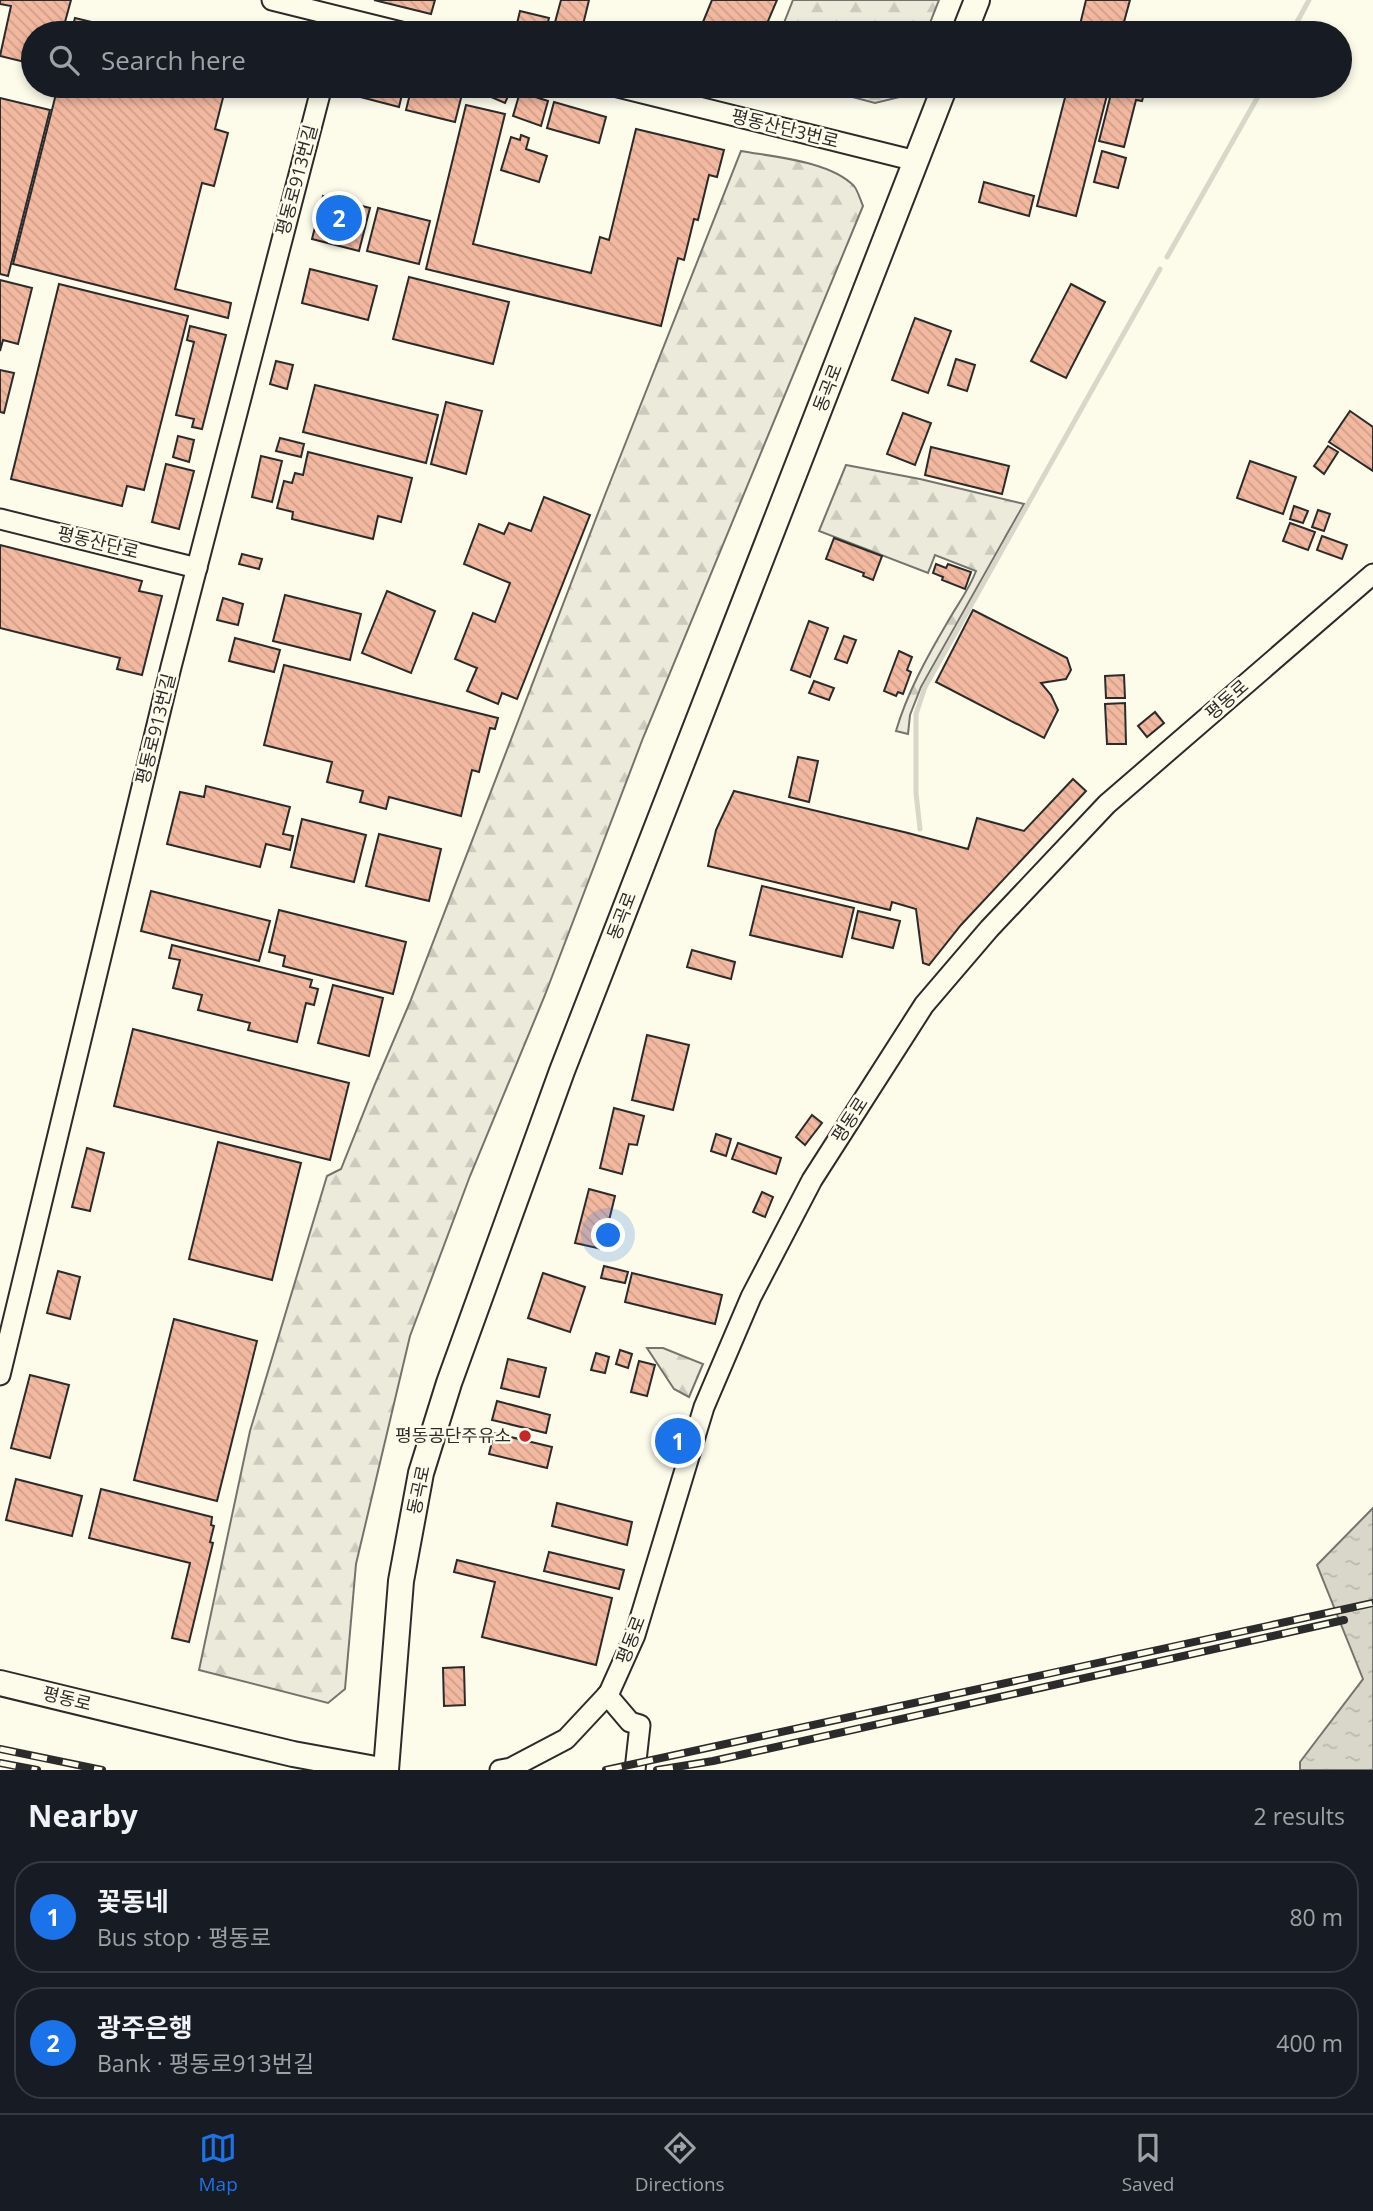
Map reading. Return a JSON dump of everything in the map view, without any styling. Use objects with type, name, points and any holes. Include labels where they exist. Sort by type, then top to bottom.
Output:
[{"type":"main road","points":[[969,21],[977,0]]},
{"type":"main road","name":"동곡로","points":[[386,1770],[401,1581],[421,1474],[449,1383],[562,1071],[940,98]]},
{"type":"main road","name":"평동로","points":[[0,1683],[293,1754],[381,1770]]},
{"type":"street","points":[[272,0],[327,21]]},
{"type":"street","name":"평동로913번길","points":[[0,1375],[171,667],[319,98]]},
{"type":"street","name":"평동산단3번로","points":[[662,98],[916,161]]},
{"type":"street","name":"평동산단로","points":[[0,519],[197,568]]},
{"type":"street","name":"평동로","points":[[500,1770],[511,1768],[566,1739],[607,1695],[635,1635],[704,1408],[751,1297],[812,1180],[924,1005],[989,929],[1107,804],[1373,574]]},
{"type":"street","points":[[607,1695],[630,1722],[640,1725],[635,1770]]},
{"type":"green space","points":[[793,0],[939,0],[931,21],[785,21]]},
{"type":"green space","points":[[856,98],[896,98],[875,103]]},
{"type":"green space","points":[[741,151],[801,161],[831,171],[854,186],[863,206],[643,738],[545,995],[470,1176],[410,1336],[356,1564],[345,1689],[328,1703],[199,1670],[250,1431],[327,1176],[341,1169],[410,1002]]},
{"type":"green space","points":[[846,465],[920,479],[1024,504],[921,687],[910,715],[908,734],[896,731],[906,703],[925,662],[976,571],[935,555],[928,573],[819,531]]},
{"type":"green space","points":[[647,1348],[663,1348],[703,1364],[689,1397],[674,1389]]},
{"type":"water","points":[[1373,1508],[1373,1770],[1300,1770],[1300,1762],[1363,1679],[1317,1565]]},
{"type":"building","points":[[0,0],[71,0],[65,21],[21,21],[21,61],[0,56],[11,6],[0,4]]},
{"type":"building","points":[[374,0],[435,0],[431,14]]},
{"type":"building","points":[[561,0],[589,0],[584,21],[555,21]]},
{"type":"building","points":[[712,0],[777,0],[768,21],[703,21]]},
{"type":"building","points":[[1086,0],[1130,0],[1124,21],[1081,21]]},
{"type":"building","points":[[520,11],[549,18],[548,21],[518,21]]},
{"type":"building","points":[[0,98],[50,110],[8,276],[0,274]]},
{"type":"building","points":[[55,98],[223,98],[215,129],[228,133],[214,186],[202,183],[175,289],[231,303],[228,318],[13,264]]},
{"type":"building","points":[[364,98],[401,98],[399,107]]},
{"type":"building","points":[[409,98],[461,98],[455,122],[406,110]]},
{"type":"building","points":[[493,98],[507,98],[505,103]]},
{"type":"building","points":[[518,98],[548,101],[541,126],[513,116]]},
{"type":"building","points":[[1065,98],[1106,98],[1076,216],[1037,206]]},
{"type":"building","points":[[1110,98],[1143,98],[1142,101],[1136,100],[1124,147],[1099,141]]},
{"type":"building","points":[[554,102],[606,117],[599,143],[547,128]]},
{"type":"building","points":[[466,105],[505,114],[473,244],[591,273],[600,237],[609,240],[636,129],[724,150],[717,177],[709,175],[698,220],[694,219],[684,260],[678,258],[661,326],[426,269]]},
{"type":"building","points":[[521,135],[529,138],[526,149],[547,156],[539,182],[501,170],[511,137],[520,140]]},
{"type":"building","points":[[1102,151],[1126,158],[1118,188],[1094,182]]},
{"type":"building","points":[[984,182],[1034,196],[1029,216],[979,202]]},
{"type":"building","points":[[323,196],[370,208],[359,251],[312,239]]},
{"type":"building","points":[[378,208],[430,221],[419,264],[367,251]]},
{"type":"building","points":[[310,269],[377,286],[368,320],[302,303]]},
{"type":"building","points":[[409,277],[509,302],[493,364],[393,339]]},
{"type":"building","points":[[0,280],[32,288],[18,344],[3,340],[0,351]]},
{"type":"building","points":[[59,284],[188,316],[144,490],[127,486],[122,506],[11,479]]},
{"type":"building","points":[[1071,284],[1105,302],[1066,378],[1031,361]]},
{"type":"building","points":[[915,318],[951,331],[928,393],[892,380]]},
{"type":"building","points":[[190,326],[226,335],[202,429],[192,427],[194,419],[176,415],[194,342],[187,340]]},
{"type":"building","points":[[956,359],[975,365],[967,391],[948,385]]},
{"type":"building","points":[[276,361],[293,365],[287,389],[270,384]]},
{"type":"building","points":[[0,370],[14,373],[4,413],[0,412]]},
{"type":"building","points":[[315,385],[438,415],[426,463],[303,432]]},
{"type":"building","points":[[446,402],[482,411],[466,474],[431,464]]},
{"type":"building","points":[[1350,411],[1373,427],[1373,471],[1329,442]]},
{"type":"building","points":[[903,413],[931,423],[915,465],[887,454]]},
{"type":"building","points":[[178,436],[194,440],[189,462],[173,457]]},
{"type":"building","points":[[280,438],[304,444],[301,457],[276,451]]},
{"type":"building","points":[[1328,446],[1338,452],[1324,474],[1314,466]]},
{"type":"building","points":[[931,447],[1009,466],[1002,494],[925,475]]},
{"type":"building","points":[[308,452],[412,478],[401,522],[378,516],[373,539],[292,519],[293,512],[277,508],[284,481],[292,483],[295,473],[303,475]]},
{"type":"building","points":[[261,456],[282,461],[272,502],[252,497]]},
{"type":"building","points":[[1250,461],[1296,477],[1283,514],[1237,498]]},
{"type":"building","points":[[166,464],[194,471],[179,529],[152,522]]},
{"type":"building","points":[[544,497],[590,515],[517,699],[502,693],[498,704],[467,691],[477,668],[455,659],[473,613],[495,622],[510,583],[464,564],[479,524],[504,534],[509,523],[531,531]]},
{"type":"building","points":[[1294,506],[1308,511],[1303,523],[1290,519]]},
{"type":"building","points":[[1318,510],[1330,514],[1324,531],[1312,527]]},
{"type":"building","points":[[1290,523],[1315,532],[1308,550],[1283,541]]},
{"type":"building","points":[[1322,536],[1347,545],[1342,559],[1317,550]]},
{"type":"building","points":[[834,538],[882,556],[873,580],[863,576],[864,573],[826,559]]},
{"type":"building","points":[[0,545],[142,581],[139,591],[162,596],[142,675],[117,669],[120,658],[0,628]]},
{"type":"building","points":[[242,554],[262,559],[259,569],[239,564]]},
{"type":"building","points":[[936,564],[946,568],[948,564],[971,572],[965,589],[942,580],[943,577],[933,573]]},
{"type":"building","points":[[387,591],[435,611],[411,673],[362,653]]},
{"type":"building","points":[[285,595],[361,614],[350,660],[273,641]]},
{"type":"building","points":[[223,598],[243,604],[238,625],[217,620]]},
{"type":"building","points":[[973,610],[1067,658],[1071,670],[1066,679],[1041,683],[1058,710],[1044,738],[936,682]]},
{"type":"building","points":[[809,621],[828,628],[810,677],[791,670]]},
{"type":"building","points":[[844,636],[856,640],[847,663],[835,659]]},
{"type":"building","points":[[235,638],[280,650],[274,672],[229,661]]},
{"type":"building","points":[[899,651],[912,657],[907,670],[911,672],[903,694],[898,692],[896,696],[884,691]]},
{"type":"building","points":[[284,665],[498,718],[495,729],[490,728],[479,772],[472,770],[461,816],[389,797],[386,809],[360,802],[363,791],[327,782],[332,762],[264,745]]},
{"type":"building","points":[[1124,675],[1125,698],[1106,698],[1105,676]]},
{"type":"building","points":[[814,681],[834,688],[829,700],[809,693]]},
{"type":"building","points":[[1125,703],[1126,744],[1107,744],[1105,704]]},
{"type":"building","points":[[1155,712],[1164,723],[1147,737],[1138,726]]},
{"type":"building","points":[[798,757],[818,761],[809,802],[789,797]]},
{"type":"building","points":[[1073,779],[1086,791],[961,925],[929,965],[923,963],[916,909],[892,902],[890,910],[708,866],[716,830],[734,791],[968,849],[977,818],[1024,831]]},
{"type":"building","points":[[206,786],[290,807],[283,834],[293,836],[290,850],[266,844],[260,867],[167,844],[180,792],[204,797]]},
{"type":"building","points":[[302,819],[366,835],[354,882],[291,867]]},
{"type":"building","points":[[379,834],[441,849],[429,901],[366,886]]},
{"type":"building","points":[[762,886],[854,908],[842,957],[750,935]]},
{"type":"building","points":[[151,891],[270,921],[259,961],[141,931]]},
{"type":"building","points":[[279,910],[406,942],[393,994],[283,966],[285,956],[269,952]]},
{"type":"building","points":[[858,911],[900,921],[893,948],[852,938]]},
{"type":"building","points":[[172,945],[312,980],[310,987],[318,989],[314,1005],[306,1003],[297,1042],[248,1030],[250,1023],[198,1010],[202,995],[173,988],[180,960],[169,958]]},
{"type":"building","points":[[692,950],[735,962],[731,979],[687,967]]},
{"type":"building","points":[[333,985],[383,998],[369,1056],[318,1043]]},
{"type":"building","points":[[133,1029],[349,1083],[330,1160],[114,1106]]},
{"type":"building","points":[[647,1035],[689,1045],[673,1110],[632,1100]]},
{"type":"building","points":[[614,1108],[644,1116],[637,1145],[629,1144],[622,1174],[600,1168]]},
{"type":"building","points":[[812,1115],[822,1123],[805,1145],[796,1137]]},
{"type":"building","points":[[716,1134],[731,1139],[726,1156],[711,1151]]},
{"type":"building","points":[[218,1142],[301,1163],[272,1280],[189,1259]]},
{"type":"building","points":[[738,1143],[781,1158],[776,1174],[732,1159]]},
{"type":"building","points":[[87,1148],[104,1153],[90,1211],[72,1207]]},
{"type":"building","points":[[589,1189],[615,1196],[602,1249],[575,1243]]},
{"type":"building","points":[[762,1192],[773,1197],[765,1217],[753,1212]]},
{"type":"building","points":[[604,1266],[628,1272],[625,1283],[601,1278]]},
{"type":"building","points":[[58,1271],[80,1277],[70,1319],[47,1313]]},
{"type":"building","points":[[543,1273],[585,1287],[570,1332],[528,1318]]},
{"type":"building","points":[[632,1273],[722,1295],[715,1324],[625,1302]]},
{"type":"building","points":[[174,1319],[257,1341],[217,1501],[134,1480]]},
{"type":"building","points":[[620,1350],[632,1354],[628,1368],[616,1364]]},
{"type":"building","points":[[596,1353],[609,1357],[605,1373],[591,1370]]},
{"type":"building","points":[[508,1359],[546,1368],[539,1397],[501,1388]]},
{"type":"building","points":[[639,1361],[655,1365],[647,1396],[631,1392]]},
{"type":"building","points":[[30,1375],[69,1385],[50,1458],[11,1448]]},
{"type":"building","points":[[497,1401],[550,1415],[546,1433],[492,1420]]},
{"type":"building","points":[[494,1433],[552,1447],[547,1468],[489,1454]]},
{"type":"building","points":[[16,1479],[82,1496],[72,1536],[6,1520]]},
{"type":"building","points":[[101,1489],[212,1517],[211,1525],[214,1526],[210,1542],[213,1543],[189,1642],[172,1638],[190,1563],[89,1538]]},
{"type":"building","points":[[557,1503],[632,1522],[627,1545],[552,1526]]},
{"type":"building","points":[[549,1552],[624,1570],[619,1589],[544,1571]]},
{"type":"building","points":[[457,1560],[612,1598],[596,1665],[482,1637],[495,1582],[454,1572]]},
{"type":"building","points":[[464,1667],[465,1705],[444,1706],[443,1668]]},
{"type":"waterway","points":[[1298,21],[1309,0]]},
{"type":"waterway","points":[[1167,257],[1257,98]]},
{"type":"waterway","points":[[920,829],[916,793],[916,714],[925,687],[1160,269]]},
{"type":"railway","points":[[606,1770],[1373,1603]]},
{"type":"railway","points":[[657,1770],[713,1761],[1344,1620]]},
{"type":"railway","points":[[0,1749],[102,1770]]},
{"type":"railway","points":[[0,1763],[37,1770]]},
{"type":"place","name":"광주은행","points":[[339,218]]},
{"type":"place","name":"평동공단주유소","points":[[525,1436]]},
{"type":"place","name":"꽃동네","points":[[678,1441]]}]
